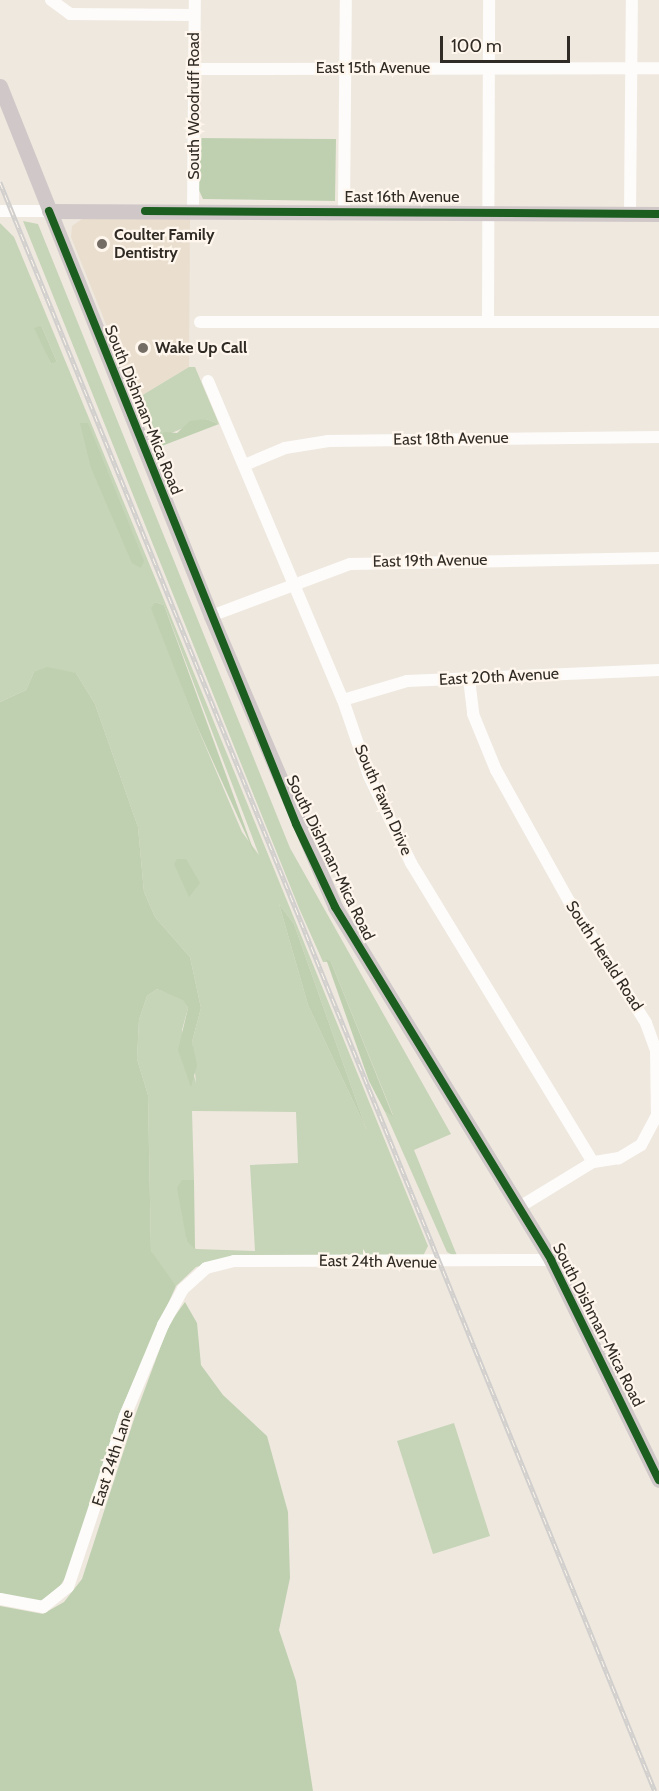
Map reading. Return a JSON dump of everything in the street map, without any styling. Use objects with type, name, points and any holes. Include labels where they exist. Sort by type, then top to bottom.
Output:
[{"type":"main road","name":"South Dishman-Mica Road","points":[[0,86],[211,616],[335,907],[551,1260],[658,1473]]},
{"type":"main road","name":"East 16th Avenue","points":[[49,211],[345,210],[659,214]]},
{"type":"street","points":[[51,0],[70,14],[194,15]]},
{"type":"street","name":"South Woodruff Road","points":[[193,211],[195,0]]},
{"type":"street","points":[[345,210],[346,0]]},
{"type":"street","points":[[488,322],[489,0]]},
{"type":"street","points":[[630,214],[632,0]]},
{"type":"street","name":"East 15th Avenue","points":[[195,69],[659,68]]},
{"type":"street","name":"East 16th Avenue","points":[[0,211],[49,211]]},
{"type":"street","points":[[200,322],[659,322]]},
{"type":"street","name":"South Fawn Drive","points":[[208,381],[247,464],[343,700],[369,776],[411,863],[593,1162]]},
{"type":"street","name":"East 18th Avenue","points":[[247,464],[285,448],[328,441],[659,436]]},
{"type":"street","name":"East 19th Avenue","points":[[211,616],[350,564],[382,561],[659,558]]},
{"type":"street","name":"East 20th Avenue","points":[[343,700],[407,681],[659,670]]},
{"type":"street","name":"South Herald Road","points":[[469,679],[473,714],[496,770],[569,902],[646,1023],[656,1051],[657,1115],[646,1135],[620,1158],[593,1162],[518,1208]]},
{"type":"street","name":"East 24th Avenue","points":[[206,1268],[234,1262],[551,1260]]},
{"type":"street","name":"East 24th Lane","points":[[0,1599],[43,1607],[68,1587],[125,1416],[163,1325],[183,1289],[206,1268]]},
{"type":"shaded area","points":[[82,219],[190,219],[189,367],[136,399],[71,237],[72,226]]},
{"type":"green space","points":[[198,138],[336,139],[335,201],[203,199],[197,186]]},
{"type":"green space","points":[[23,221],[38,224],[290,848],[451,1134],[414,1150],[458,1258],[447,1252],[385,1112],[393,1115],[331,962],[323,962],[299,908]]},
{"type":"green space","points":[[0,223],[14,237],[428,1246],[422,1258],[233,1257],[196,1267],[176,1286],[156,1266],[151,1251],[148,1095],[137,1059],[139,1020],[147,996],[157,989],[183,999],[188,1008],[182,1030],[196,1083],[192,1042],[201,1008],[190,957],[155,917],[144,892],[138,827],[95,704],[76,673],[34,672],[26,690],[0,702]],"holes":[[[41,325],[57,362],[51,364],[35,328]],[[155,602],[164,605],[259,855],[242,832],[196,724],[152,608]],[[279,904],[294,924],[367,1131],[308,1005]],[[192,1111],[296,1112],[298,1163],[250,1165],[255,1251],[196,1249],[187,1242],[182,1180],[194,1180]]]},
{"type":"green space","points":[[41,325],[57,362],[51,364],[34,328]]},
{"type":"green space","points":[[189,367],[195,367],[219,424],[206,419],[154,440],[136,399]]},
{"type":"green space","points":[[206,419],[219,424],[154,449],[154,440],[165,432],[177,433],[190,421]]},
{"type":"green space","points":[[80,423],[88,423],[144,561],[141,568],[132,563],[91,468]]},
{"type":"green space","points":[[155,602],[164,605],[256,857],[196,724],[151,608]]},
{"type":"green space","points":[[47,667],[76,673],[95,704],[138,827],[144,892],[155,917],[190,957],[201,1008],[192,1042],[197,1065],[191,1087],[178,1050],[188,1008],[183,1000],[157,989],[147,996],[139,1020],[137,1059],[148,1095],[151,1251],[176,1286],[119,1414],[73,1566],[58,1589],[39,1602],[0,1593],[0,702],[26,690],[34,672]]},
{"type":"green space","points":[[177,859],[186,859],[200,883],[189,897],[174,864]]},
{"type":"green space","points":[[279,904],[294,924],[367,1131],[308,1005]]},
{"type":"green space","points":[[326,959],[331,962],[393,1116],[385,1112],[369,1081]]},
{"type":"green space","points":[[182,1180],[194,1180],[195,1249],[187,1242],[177,1188]]},
{"type":"green space","points":[[185,1302],[197,1323],[201,1365],[223,1395],[267,1436],[288,1512],[290,1578],[279,1630],[296,1681],[313,1791],[0,1791],[0,1606],[43,1614],[64,1602],[82,1579],[136,1413],[169,1324]]},
{"type":"green space","points":[[454,1423],[490,1536],[433,1554],[397,1441]]},
{"type":"railway","points":[[0,182],[655,1791]]},
{"type":"cycle path","points":[[49,211],[296,824],[335,907],[551,1260],[659,1480]]},
{"type":"cycle path","points":[[145,211],[659,214]]},
{"type":"place","name":"Coulter Family Dentistry","points":[[102,244]]},
{"type":"place","name":"Wake Up Call","points":[[143,348]]}]
